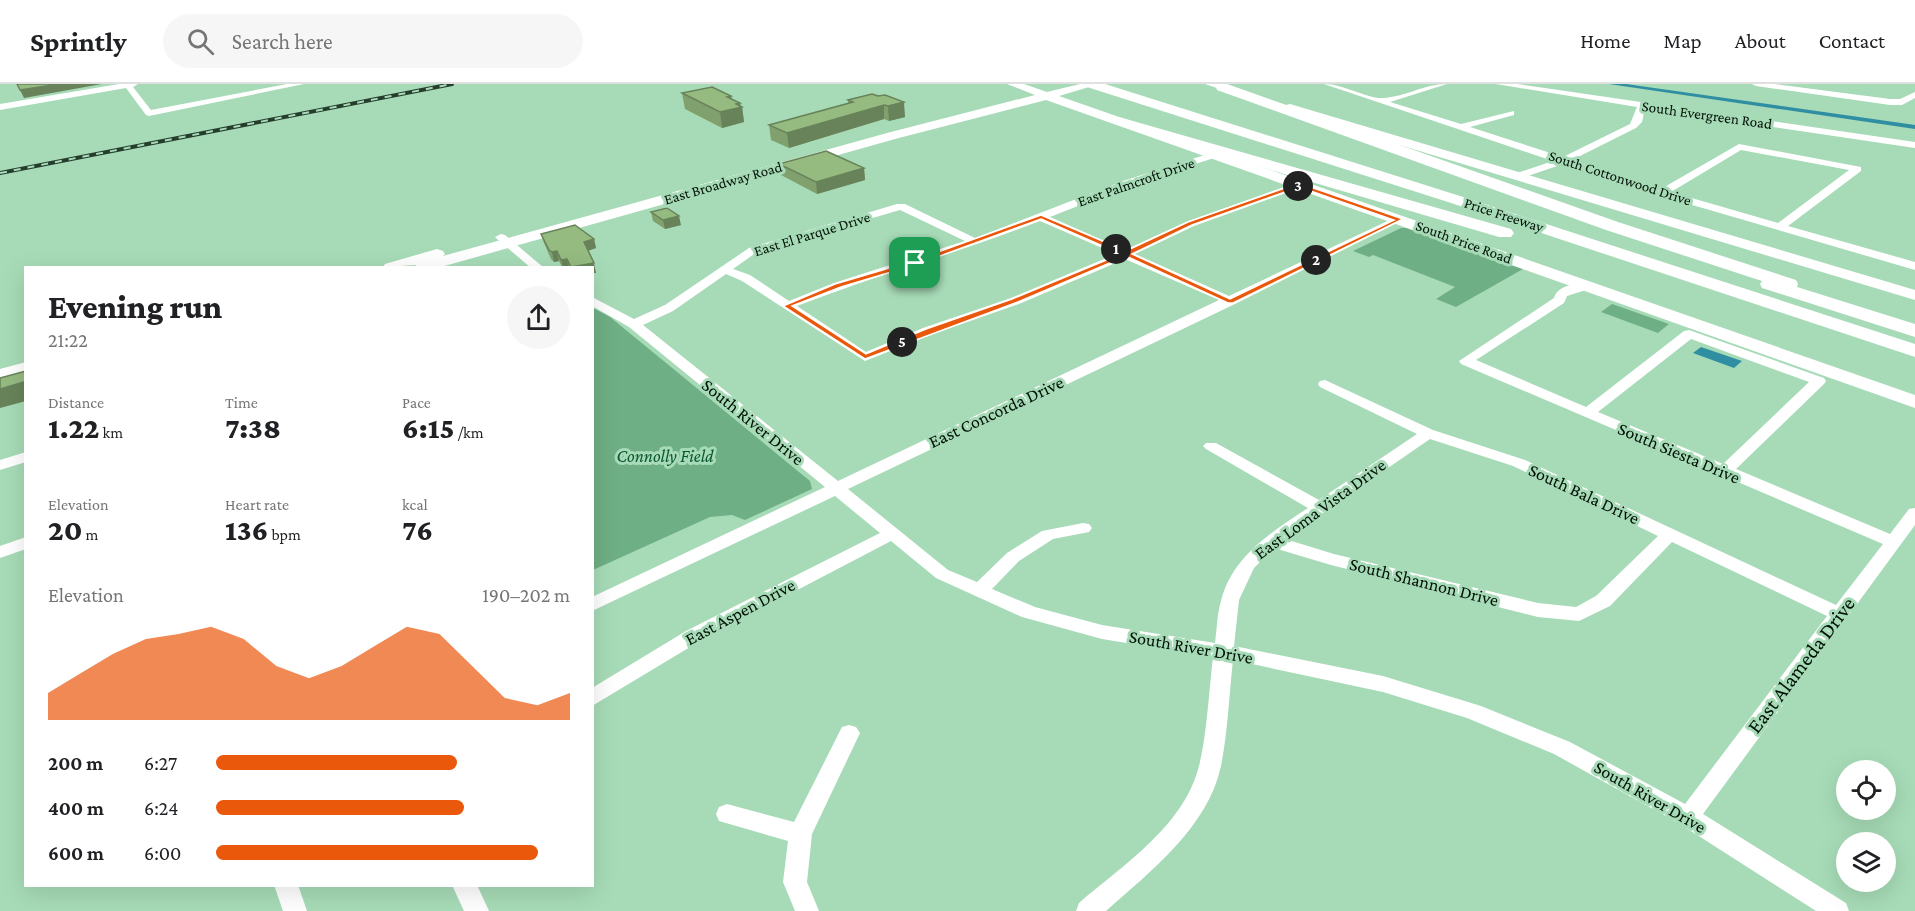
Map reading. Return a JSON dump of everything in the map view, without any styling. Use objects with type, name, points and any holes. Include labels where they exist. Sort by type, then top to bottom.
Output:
[{"type":"highway","name":"Price Freeway","points":[[1092,84],[1454,199],[1915,353]]},
{"type":"highway","name":"Price Freeway","points":[[1131,84],[1611,233],[1915,331]]},
{"type":"highway","points":[[1217,86],[1633,233],[1915,325]]},
{"type":"highway","points":[[1119,121],[1915,353]]},
{"type":"main road","name":"South Price Road","points":[[1013,84],[1031,91],[1051,89],[1119,121],[1915,402]]},
{"type":"main road","name":"East Broadway Road","points":[[395,266],[505,240],[1051,89],[1067,91],[1092,84]]},
{"type":"main road","points":[[1217,86],[1915,295]]},
{"type":"main road","name":"East Broadway Road","points":[[886,134],[1031,91]]},
{"type":"main road","name":"East Broadway Road","points":[[426,266],[505,240]]},
{"type":"main road","points":[[0,375],[24,369]]},
{"type":"main road","points":[[0,385],[24,379]]},
{"type":"street","points":[[0,107],[131,84],[149,113],[300,84]]},
{"type":"street","name":"South Cottonwood Drive","points":[[1328,84],[1662,193],[1914,265]]},
{"type":"street","points":[[1382,101],[1443,84]]},
{"type":"street","name":"South Evergreen Road","points":[[1500,84],[1915,145]]},
{"type":"street","points":[[1756,84],[1896,102],[1914,97]]},
{"type":"street","points":[[1518,176],[1565,160],[1633,126],[1637,122],[1642,105]]},
{"type":"street","points":[[1461,127],[1511,113]]},
{"type":"street","points":[[1662,193],[1739,147],[1857,169],[1779,227]]},
{"type":"street","name":"East Palmcroft Drive","points":[[786,306],[838,286],[975,242],[1118,186],[1214,155]]},
{"type":"street","points":[[723,269],[746,278],[865,357],[928,331],[1015,301],[1190,224],[1299,185]]},
{"type":"street","name":"East El Parque Drive","points":[[634,324],[669,308],[753,250],[901,206],[975,242]]},
{"type":"street","points":[[1041,217],[1230,301]]},
{"type":"street","name":"East Concorda Drive","points":[[594,604],[1400,219]]},
{"type":"street","points":[[505,240],[536,266]]},
{"type":"street","name":"South Siesta Drive","points":[[1585,286],[1569,299],[1560,300],[1466,361],[1893,542]]},
{"type":"street","name":"South River Drive","points":[[594,302],[634,324],[942,574],[1029,612],[1102,632],[1223,651],[1383,684],[1474,712],[1562,748],[1688,817],[1822,907]]},
{"type":"street","points":[[1587,413],[1689,334],[1819,381],[1724,472]]},
{"type":"street","name":"South Bala Drive","points":[[1325,384],[1428,433],[1519,463],[1839,614]]},
{"type":"street","name":"East Loma Vista Drive","points":[[1088,911],[1155,852],[1184,821],[1199,794],[1210,767],[1230,600],[1246,565],[1271,541],[1428,433]]},
{"type":"street","points":[[1211,446],[1318,507]]},
{"type":"street","points":[[0,465],[24,458]]},
{"type":"street","name":"East Alameda Drive","points":[[1688,817],[1915,513]]},
{"type":"street","points":[[978,591],[1013,557],[1048,535],[1083,528]]},
{"type":"street","name":"East Aspen Drive","points":[[594,697],[693,636],[891,534]]},
{"type":"street","name":"South Shannon Drive","points":[[1271,541],[1538,610],[1579,614],[1603,601],[1670,534]]},
{"type":"street","points":[[0,552],[24,544]]},
{"type":"street","points":[[807,911],[795,882],[800,834],[849,733]]},
{"type":"street","points":[[727,814],[800,834]]},
{"type":"street","points":[[287,887],[295,911]]},
{"type":"street","points":[[465,887],[477,911]]},
{"type":"green space","points":[[1401,228],[1523,269],[1456,307],[1436,299],[1455,287],[1373,255],[1369,257],[1353,251]]},
{"type":"green space","points":[[1612,304],[1669,324],[1658,333],[1601,312]]},
{"type":"green space","name":"Connolly Field","points":[[594,309],[610,317],[810,481],[812,489],[745,520],[732,515],[710,517],[594,570]]},
{"type":"water","points":[[1701,347],[1742,361],[1734,368],[1693,353]]},
{"type":"building","points":[[17,84],[59,84],[20,90]]},
{"type":"building","points":[[712,87],[731,96],[727,97],[740,103],[736,104],[742,107],[720,112],[682,93]]},
{"type":"building","points":[[872,94],[885,95],[904,102],[884,105],[787,133],[769,125],[853,102],[848,100]]},
{"type":"building","points":[[826,151],[864,168],[816,182],[779,164]]},
{"type":"building","points":[[667,208],[679,216],[663,220],[651,212]]},
{"type":"building","points":[[575,225],[594,239],[584,242],[594,263],[570,266],[567,259],[561,260],[557,251],[549,250],[541,234]]},
{"type":"building","points":[[24,372],[24,382],[0,389],[0,378]]},
{"type":"waterway","points":[[1612,84],[1915,127]]},
{"type":"railway","points":[[0,173],[452,84]]},
{"type":"route","points":[[915,263],[838,286],[786,306],[865,357],[928,331],[1015,301],[1126,254],[1190,224],[1299,185],[1400,219],[1230,301],[1126,254],[1119,250],[1041,217],[915,263]]}]
